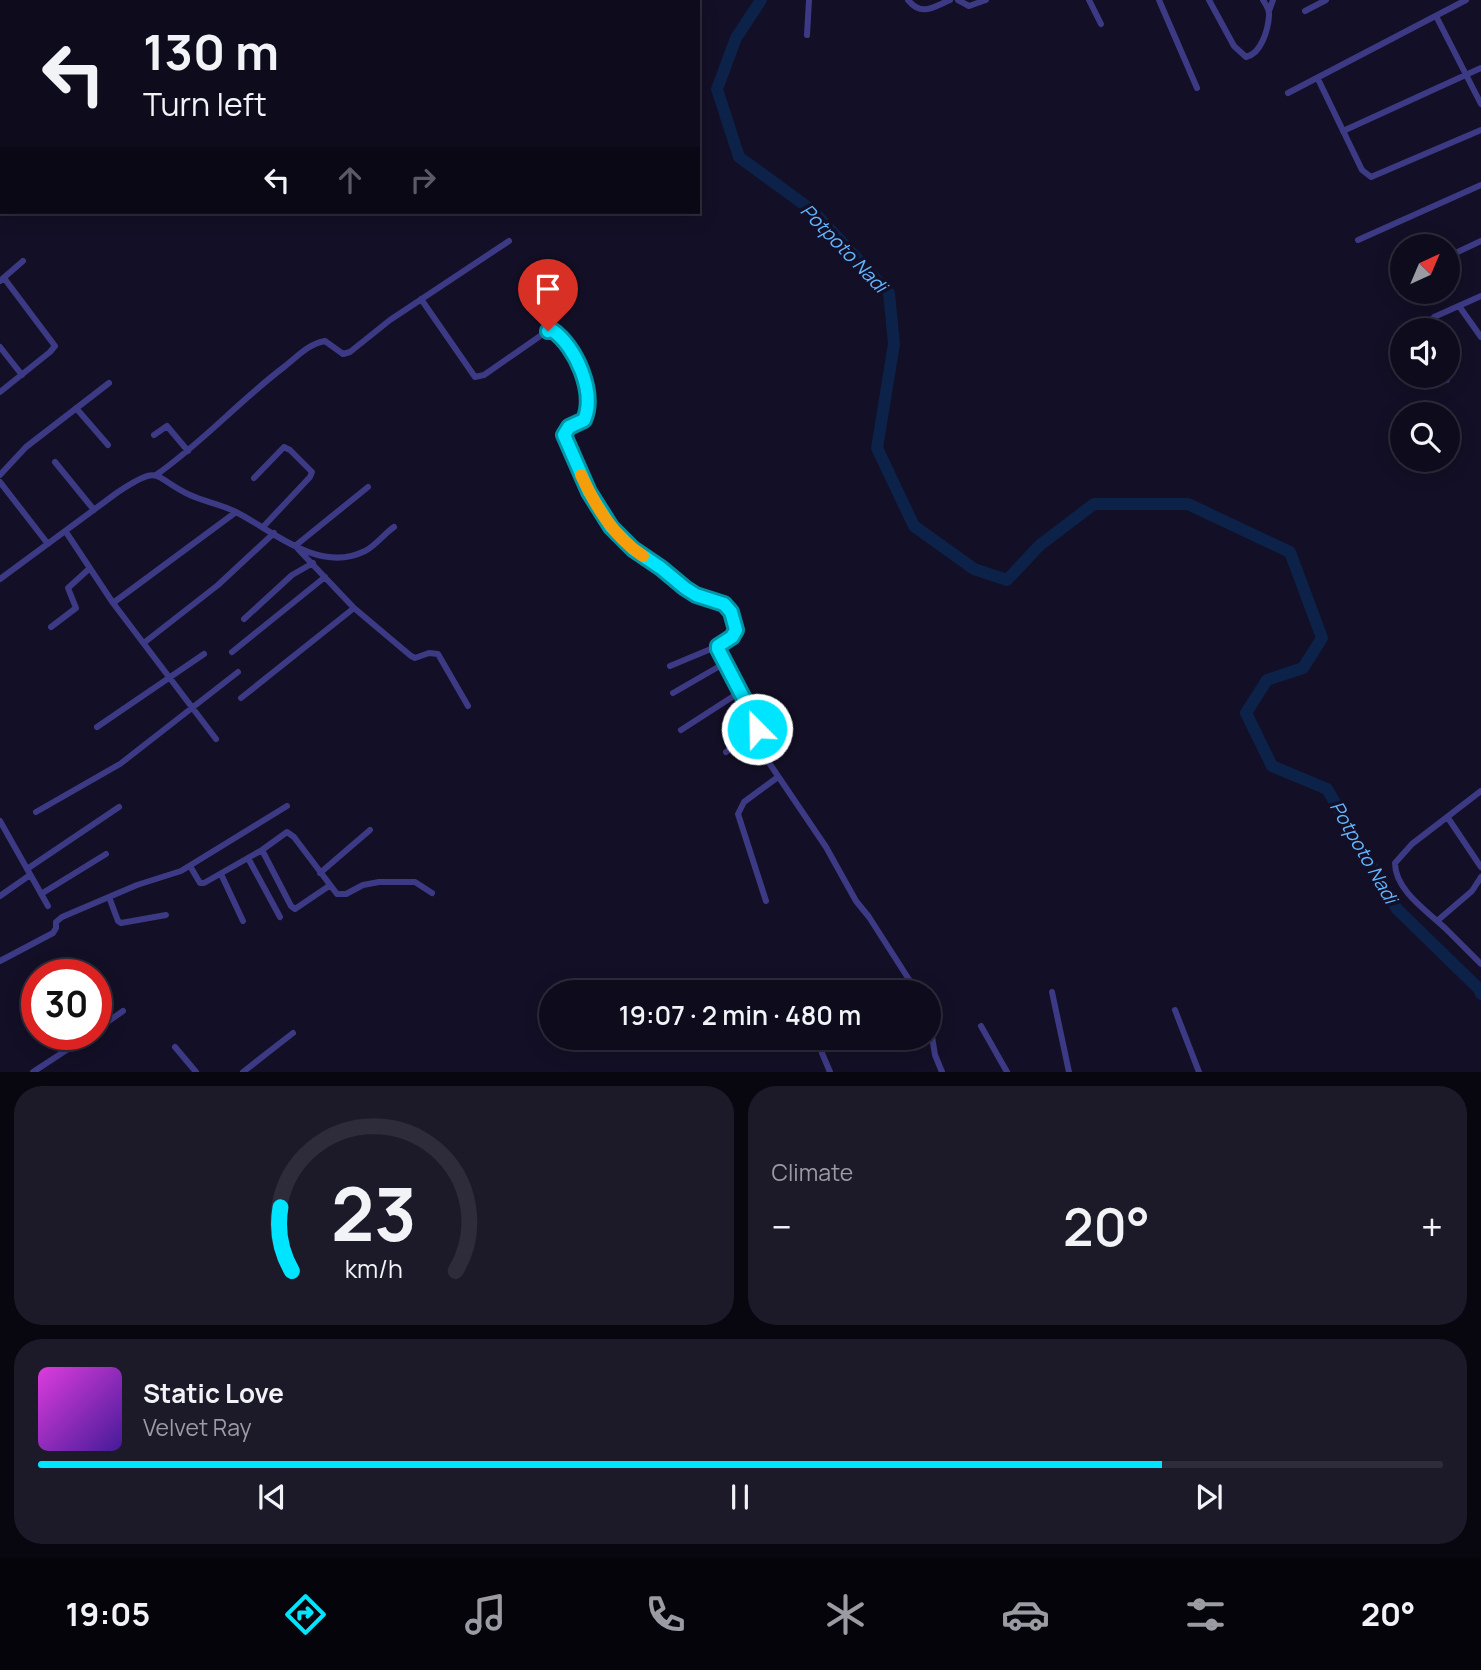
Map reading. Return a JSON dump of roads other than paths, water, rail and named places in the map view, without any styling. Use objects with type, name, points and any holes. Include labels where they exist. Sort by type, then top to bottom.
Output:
[{"type":"street","points":[[807,35],[809,0]]},
{"type":"street","points":[[908,0],[921,10],[950,0]]},
{"type":"street","points":[[958,0],[969,6],[986,0]]},
{"type":"street","points":[[1089,0],[1101,24]]},
{"type":"street","points":[[1159,0],[1198,88]]},
{"type":"street","points":[[1209,0],[1234,46],[1246,57],[1259,50],[1273,0]]},
{"type":"street","points":[[1263,0],[1269,11]]},
{"type":"street","points":[[1305,11],[1326,0]]},
{"type":"street","points":[[1288,93],[1466,0]]},
{"type":"street","points":[[1436,16],[1481,104]]},
{"type":"street","points":[[1343,131],[1481,68]]},
{"type":"street","points":[[1318,79],[1362,170],[1371,177],[1481,130]]},
{"type":"street","points":[[1358,240],[1481,185]]},
{"type":"street","points":[[0,579],[136,480],[156,475],[188,451],[268,377],[292,360],[321,341],[328,342],[342,354],[350,352],[390,320],[509,241]]},
{"type":"street","points":[[1460,251],[1481,241]]},
{"type":"street","points":[[0,392],[55,346],[2,280],[23,261]]},
{"type":"street","points":[[1433,318],[1481,296]]},
{"type":"street","points":[[421,299],[475,377],[484,375],[552,330],[580,365],[588,404],[584,420],[569,427],[564,435],[589,492],[611,527],[633,549],[690,591],[720,601],[728,607],[736,630],[732,637],[718,646],[670,666]]},
{"type":"street","points":[[1459,306],[1481,337]]},
{"type":"street","points":[[0,346],[22,375]]},
{"type":"street","points":[[0,475],[26,447],[109,383]]},
{"type":"street","points":[[76,408],[108,445]]},
{"type":"street","points":[[154,435],[167,426],[188,451]]},
{"type":"street","points":[[254,478],[284,447],[312,472],[263,527]]},
{"type":"street","points":[[55,462],[94,510]]},
{"type":"street","points":[[156,475],[187,494],[222,504],[297,547],[330,558],[368,549],[394,527]]},
{"type":"street","points":[[0,482],[48,544]]},
{"type":"street","points":[[297,547],[368,487]]},
{"type":"street","points":[[113,603],[236,512]]},
{"type":"street","points":[[66,532],[113,603],[216,739]]},
{"type":"street","points":[[145,642],[218,585],[274,533]]},
{"type":"street","points":[[297,547],[354,608],[411,656],[415,658],[429,653],[438,654],[468,706]]},
{"type":"street","points":[[244,619],[292,575],[313,564]]},
{"type":"street","points":[[51,628],[76,608],[68,588],[90,568]]},
{"type":"street","points":[[232,652],[325,577]]},
{"type":"street","points":[[241,698],[354,608]]},
{"type":"street","points":[[718,646],[757,725],[755,742],[826,847],[859,906],[909,980]]},
{"type":"street","points":[[97,727],[204,654]]},
{"type":"street","points":[[673,693],[725,663]]},
{"type":"street","points":[[36,812],[111,771],[238,672]]},
{"type":"street","points":[[681,730],[740,692]]},
{"type":"street","points":[[726,752],[755,733]]},
{"type":"street","points":[[766,901],[738,814],[744,802],[778,777]]},
{"type":"street","points":[[1481,791],[1406,849],[1395,863],[1395,871],[1400,881],[1425,911],[1481,964]]},
{"type":"street","points":[[0,961],[53,933],[58,919],[190,866],[287,806]]},
{"type":"street","points":[[0,896],[119,807]]},
{"type":"street","points":[[1448,818],[1481,867]]},
{"type":"street","points":[[0,821],[48,906]]},
{"type":"street","points":[[320,873],[370,830]]},
{"type":"street","points":[[190,866],[202,884],[262,850],[284,834],[290,834],[329,886],[341,896],[372,882],[415,882],[432,893]]},
{"type":"street","points":[[262,850],[290,906],[295,909],[329,886]]},
{"type":"street","points":[[41,894],[106,855]]},
{"type":"street","points":[[248,858],[280,917]]},
{"type":"street","points":[[221,874],[243,920]]},
{"type":"street","points":[[1437,921],[1472,891],[1481,877]]},
{"type":"street","points":[[109,897],[121,923],[166,915]]},
{"type":"street","points":[[1052,992],[1069,1072]]},
{"type":"street","points":[[1175,1010],[1199,1072]]},
{"type":"street","points":[[112,1019],[123,1011]]},
{"type":"street","points":[[981,1026],[1007,1072]]},
{"type":"street","points":[[243,1072],[293,1033]]},
{"type":"street","points":[[175,1047],[196,1072]]},
{"type":"street","points":[[33,1072],[67,1050]]},
{"type":"street","points":[[934,1050],[942,1072]]},
{"type":"street","points":[[822,1053],[830,1072]]},
{"type":"waterway","name":"Potpoto Nadi","points":[[761,0],[736,38],[717,89],[739,157],[813,211],[889,293],[894,344],[877,448],[914,526],[974,569],[1007,580],[1040,545],[1094,504],[1188,504],[1290,552],[1322,638],[1303,668],[1267,680],[1246,713],[1272,766],[1327,789],[1397,909],[1481,994]]}]
